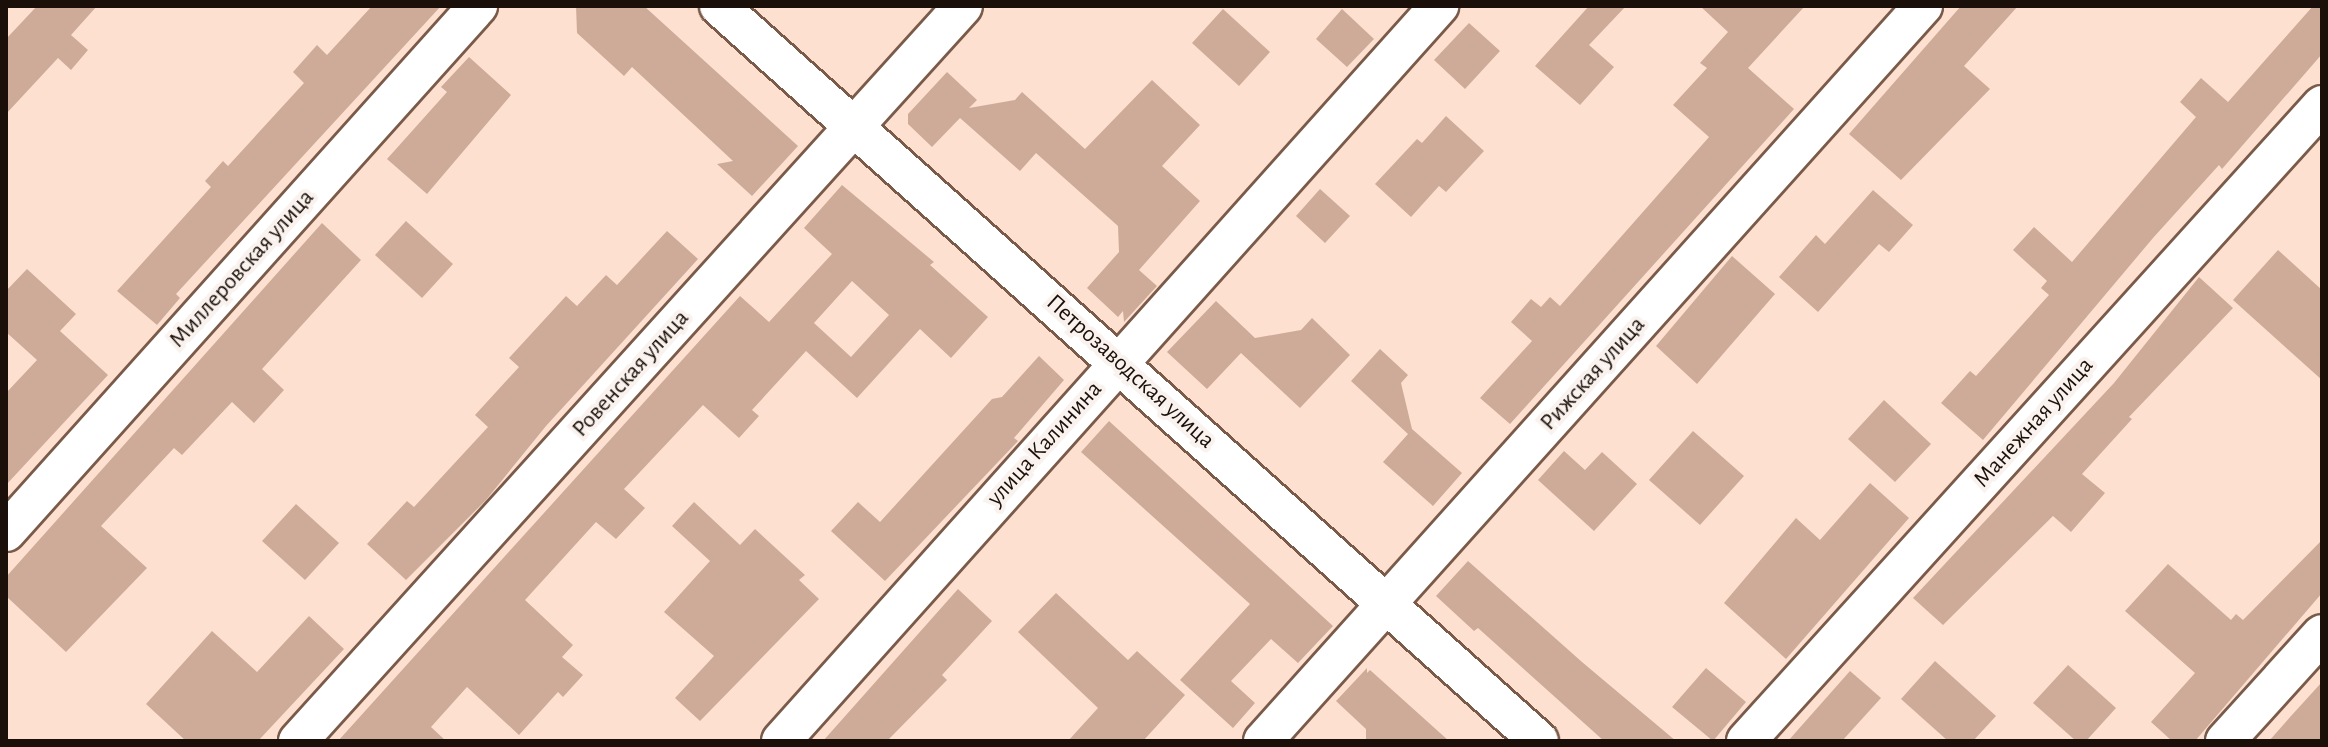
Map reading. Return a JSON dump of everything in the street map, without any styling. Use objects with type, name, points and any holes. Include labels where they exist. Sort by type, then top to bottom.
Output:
[{"type":"street","name":"Миллеровская улица","points":[[6,532],[478,6]]},
{"type":"street","name":"Петрозаводская улица","points":[[719,6],[856,125],[1539,741]]},
{"type":"street","name":"Ровенская улица","points":[[298,741],[963,6]]},
{"type":"street","name":"улица Калинина","points":[[781,741],[1439,6]]},
{"type":"street","name":"Рижская улица","points":[[1263,741],[1923,6]]},
{"type":"street","name":"Манежная улица","points":[[1746,741],[2322,105]]},
{"type":"street","points":[[2225,741],[2322,634]]},
{"type":"building","points":[[37,6],[97,6],[71,35],[88,50],[71,70],[58,58],[6,114],[6,39]]},
{"type":"building","points":[[372,6],[441,6],[176,294],[180,298],[157,325],[117,291],[211,187],[205,181],[223,161],[228,166],[304,83],[293,72],[317,45],[327,55]]},
{"type":"building","points":[[576,6],[644,6],[798,146],[752,196],[717,164],[733,161],[632,67],[624,76],[577,33]]},
{"type":"building","points":[[1589,6],[1626,6],[1589,45],[1614,67],[1580,105],[1535,66]]},
{"type":"building","points":[[1700,6],[1805,6],[1748,68],[1794,109],[1510,424],[1480,398],[1532,341],[1511,322],[1531,299],[1541,307],[1550,297],[1560,306],[1709,137],[1673,105],[1707,68],[1700,63],[1728,32]]},
{"type":"building","points":[[1961,6],[2018,6],[1964,66],[1990,89],[1901,180],[1849,134]]},
{"type":"building","points":[[2313,6],[2322,6],[2322,54],[2222,169],[2219,165],[2153,238],[1983,440],[1941,403],[1970,371],[1976,376],[2049,295],[2041,288],[2047,281],[2013,250],[2034,227],[2072,262],[2196,117],[2180,102],[2201,78],[2228,102]]},
{"type":"building","points":[[1223,9],[1270,52],[1239,86],[1192,43]]},
{"type":"building","points":[[1342,9],[1374,39],[1347,67],[1316,39]]},
{"type":"building","points":[[1469,23],[1500,51],[1465,89],[1434,60]]},
{"type":"building","points":[[469,57],[511,95],[427,194],[387,159],[447,92],[441,87]]},
{"type":"building","points":[[947,72],[977,100],[969,108],[1015,100],[1022,92],[1085,149],[1152,80],[1200,125],[1162,166],[1200,201],[1139,270],[1157,286],[1124,322],[1123,311],[1118,317],[1087,288],[1119,252],[1118,226],[1036,153],[1020,171],[960,118],[932,147],[908,124],[908,114]]},
{"type":"building","points":[[1446,116],[1484,151],[1446,192],[1439,186],[1411,217],[1375,184],[1417,139],[1422,143]]},
{"type":"building","points":[[842,185],[934,262],[930,265],[988,317],[951,358],[920,329],[857,398],[806,351],[752,410],[759,416],[739,438],[703,405],[624,489],[645,508],[616,539],[596,522],[525,600],[573,645],[562,657],[583,675],[563,697],[558,692],[519,735],[467,687],[431,727],[446,741],[338,741],[740,296],[769,322],[832,254],[804,228]],"holes":[[[852,281],[889,315],[851,357],[814,323]]]},
{"type":"building","points":[[1320,189],[1350,216],[1325,243],[1296,216]]},
{"type":"building","points":[[1873,190],[1913,225],[1889,252],[1879,244],[1818,312],[1779,277],[1816,235],[1825,244]]},
{"type":"building","points":[[406,221],[453,264],[422,298],[375,255]]},
{"type":"building","points":[[322,223],[361,260],[262,369],[284,390],[254,423],[232,402],[182,455],[174,448],[101,526],[147,568],[66,652],[6,596],[6,577]]},
{"type":"building","points":[[667,231],[698,259],[546,426],[486,500],[406,580],[367,544],[407,501],[414,507],[488,427],[475,415],[519,367],[509,358],[566,296],[577,306],[606,275],[617,285]]},
{"type":"building","points":[[2278,250],[2322,290],[2322,380],[2233,300]]},
{"type":"building","points":[[1732,256],[1775,294],[1697,384],[1656,346]]},
{"type":"building","points":[[27,269],[76,314],[60,331],[108,375],[6,485],[6,393],[37,360],[6,332],[6,291]]},
{"type":"building","points":[[2199,277],[2233,308],[2129,417],[2132,419],[2082,474],[2105,493],[2071,532],[2053,516],[1943,625],[1913,598],[2114,383]]},
{"type":"building","points":[[1216,301],[1255,338],[1301,330],[1312,318],[1350,355],[1300,408],[1241,353],[1207,389],[1167,352]]},
{"type":"building","points":[[1380,349],[1408,375],[1401,383],[1412,429],[1462,473],[1433,506],[1383,462],[1408,434],[1351,381]]},
{"type":"building","points":[[1039,356],[1064,380],[1014,438],[1018,441],[885,581],[831,531],[858,502],[880,522],[992,399],[1002,397]]},
{"type":"building","points":[[1884,400],[1931,444],[1895,482],[1848,439]]},
{"type":"building","points":[[1109,421],[1333,626],[1298,663],[1271,639],[1231,681],[1255,703],[1233,728],[1180,680],[1250,604],[1081,452]]},
{"type":"building","points":[[1693,431],[1744,476],[1700,525],[1649,480]]},
{"type":"building","points":[[1564,451],[1585,470],[1602,452],[1637,484],[1594,531],[1538,480]]},
{"type":"building","points":[[1870,483],[1909,518],[1786,659],[1724,603],[1796,518],[1820,540]]},
{"type":"building","points":[[694,502],[740,545],[755,529],[805,575],[799,580],[819,599],[700,721],[675,698],[714,656],[664,612],[710,561],[672,526]]},
{"type":"building","points":[[296,504],[339,543],[305,580],[262,541]]},
{"type":"building","points":[[2322,540],[2322,593],[2195,741],[2172,741],[2151,722],[2195,673],[2125,611],[2168,564],[2231,620],[2236,614],[2243,620]]},
{"type":"building","points":[[1468,561],[1676,741],[1604,741],[1478,628],[1474,631],[1436,596]]},
{"type":"building","points":[[958,589],[992,621],[942,675],[947,680],[887,741],[823,741]]},
{"type":"building","points":[[1056,593],[1128,660],[1137,651],[1185,695],[1143,741],[1068,741],[1098,708],[1018,632]]},
{"type":"building","points":[[309,616],[344,649],[258,741],[186,741],[146,704],[212,631],[257,672]]},
{"type":"building","points":[[1935,661],[1996,716],[1973,741],[1948,741],[1901,699]]},
{"type":"building","points":[[2068,665],[2116,708],[2086,741],[2076,741],[2033,703]]},
{"type":"building","points":[[1367,668],[1367,673],[1370,670],[1449,741],[1366,741],[1366,729],[1336,701]]},
{"type":"building","points":[[1706,668],[1746,702],[1713,741],[1672,707]]},
{"type":"building","points":[[1850,671],[1881,698],[1842,741],[1788,741]]},
{"type":"building","points":[[2322,682],[2322,741],[2269,741],[2291,716]]}]
